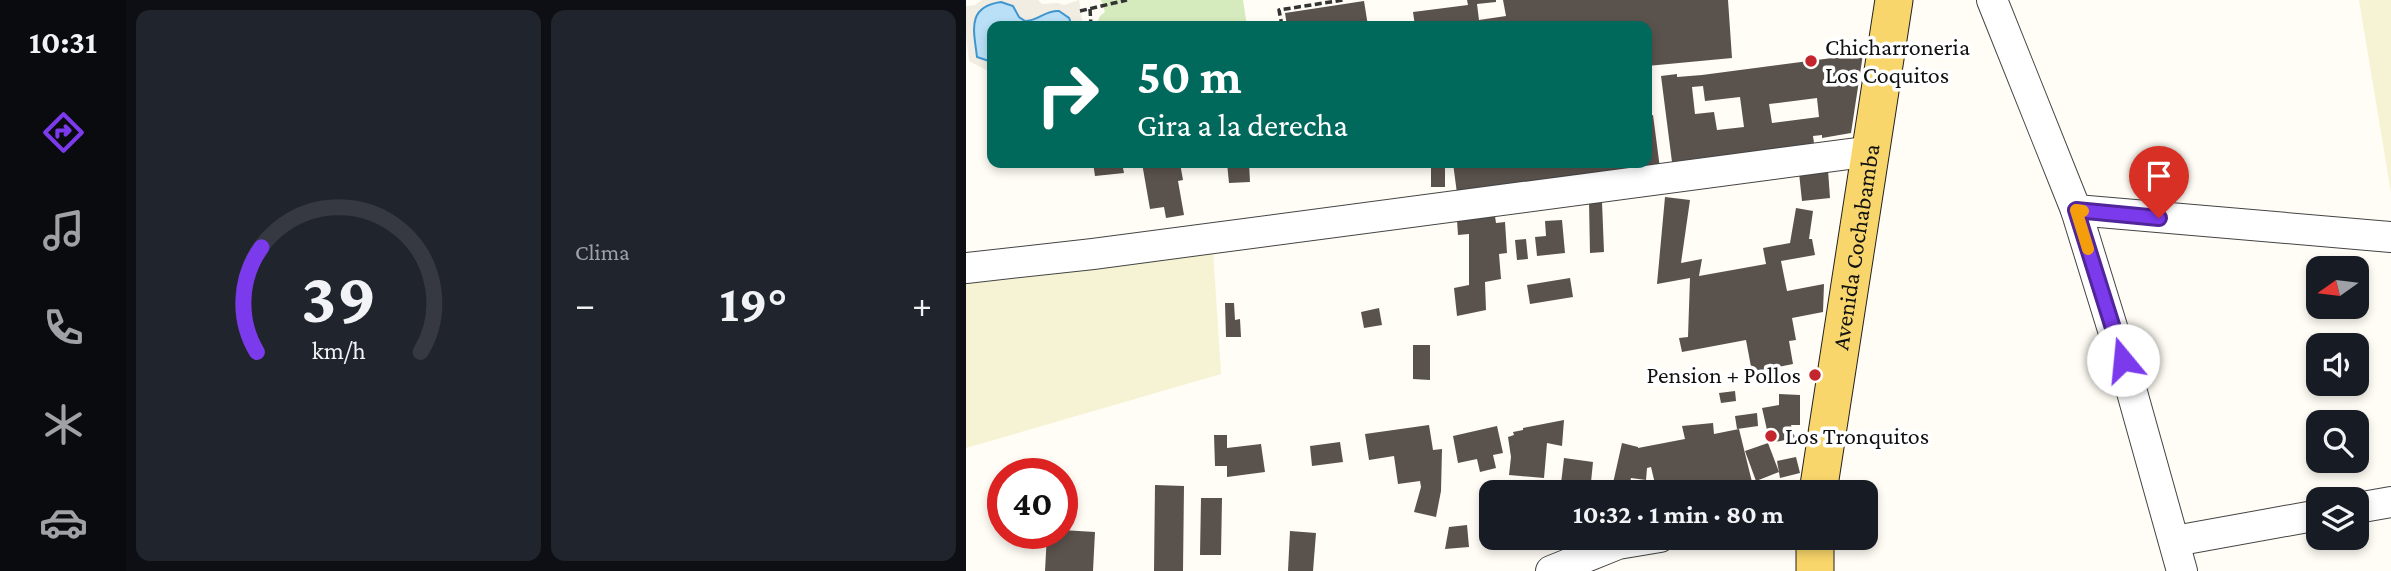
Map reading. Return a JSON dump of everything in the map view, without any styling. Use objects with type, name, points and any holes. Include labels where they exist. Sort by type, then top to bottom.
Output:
[{"type":"main road","name":"Avenida Cochabamba","points":[[1820,480],[1894,0]]},
{"type":"main road","points":[[1815,550],[1815,571]]},
{"type":"street","points":[[1992,0],[2076,210],[2130,385],[2182,571]]},
{"type":"street","points":[[966,268],[1107,252],[1872,151]]},
{"type":"street","points":[[2076,210],[2391,237]]},
{"type":"street","points":[[2369,506],[2391,502]]},
{"type":"street","points":[[2175,541],[2306,517]]},
{"type":"street","points":[[1551,571],[1603,550]]},
{"type":"path","points":[[1080,11],[1127,0]]},
{"type":"path","points":[[1281,21],[1279,10],[1343,0]]},
{"type":"path","points":[[1090,9],[1091,21]]},
{"type":"shaded area","points":[[982,0],[1038,0],[1042,4],[1064,5],[1079,0],[1082,21],[1066,21],[1053,10],[1025,21],[1001,2],[984,7],[974,35],[977,57],[987,60],[987,70],[969,61],[966,6],[975,5]]},
{"type":"shaded area","points":[[2359,0],[2391,0],[2391,193]]},
{"type":"shaded area","points":[[1213,249],[1221,374],[966,448],[966,278]]},
{"type":"green space","points":[[1101,0],[1243,0],[1246,21],[1098,21],[1105,12]]},
{"type":"water","points":[[1001,2],[1013,6],[1019,17],[1025,21],[987,21],[987,60],[977,57],[974,29],[977,15],[990,5]]},
{"type":"water","points":[[1059,11],[1070,21],[1025,21]]},
{"type":"building","points":[[1467,0],[1496,0],[1477,4],[1479,20],[1506,16],[1503,0],[1728,0],[1732,58],[1652,66],[1652,21],[1414,21],[1413,12],[1468,5]]},
{"type":"building","points":[[1364,1],[1367,21],[1286,21],[1285,13]]},
{"type":"building","points":[[1863,54],[1851,133],[1822,138],[1822,135],[1813,136],[1816,157],[1711,170],[1709,157],[1672,162],[1661,76],[1702,75]],"holes":[[[1703,86],[1705,101],[1740,97],[1744,127],[1717,130],[1714,112],[1695,114],[1692,87]],[[1817,98],[1819,117],[1772,123],[1769,104]]]},
{"type":"building","points":[[1652,115],[1661,176],[1458,201],[1454,168],[1652,168]]},
{"type":"building","points":[[1094,168],[1123,168],[1124,173],[1095,176]]},
{"type":"building","points":[[1143,168],[1181,168],[1183,180],[1178,181],[1184,215],[1166,218],[1164,207],[1150,209]]},
{"type":"building","points":[[1228,168],[1249,168],[1250,182],[1229,183]]},
{"type":"building","points":[[1431,168],[1445,168],[1445,187],[1431,187]]},
{"type":"building","points":[[1828,170],[1830,198],[1802,201],[1799,173]]},
{"type":"building","points":[[1665,197],[1690,200],[1681,263],[1702,259],[1699,276],[1766,264],[1763,248],[1790,243],[1796,208],[1813,211],[1809,239],[1812,239],[1815,255],[1781,261],[1787,291],[1824,284],[1823,312],[1792,318],[1796,340],[1789,341],[1793,364],[1752,372],[1746,340],[1682,352],[1679,338],[1688,337],[1690,278],[1657,284]]},
{"type":"building","points":[[1589,202],[1602,202],[1604,252],[1590,253]]},
{"type":"building","points":[[1495,216],[1496,223],[1505,222],[1507,253],[1499,254],[1501,279],[1485,282],[1486,310],[1457,316],[1454,288],[1469,285],[1469,234],[1458,235],[1457,220]]},
{"type":"building","points":[[1562,220],[1565,253],[1537,256],[1535,237],[1546,236],[1545,221]]},
{"type":"building","points":[[1526,239],[1528,259],[1517,260],[1515,240]]},
{"type":"building","points":[[1570,278],[1573,297],[1530,304],[1527,285]]},
{"type":"building","points":[[1225,303],[1234,303],[1235,320],[1240,319],[1241,337],[1226,337]]},
{"type":"building","points":[[1379,308],[1382,325],[1364,328],[1361,312]]},
{"type":"building","points":[[1413,345],[1430,345],[1430,380],[1413,379]]},
{"type":"building","points":[[1735,391],[1736,401],[1721,403],[1719,393]]},
{"type":"building","points":[[1779,394],[1800,395],[1800,425],[1791,425],[1795,438],[1770,443],[1762,408],[1779,405]]},
{"type":"building","points":[[1757,413],[1758,426],[1737,429],[1735,416]]},
{"type":"building","points":[[1564,420],[1562,446],[1547,443],[1544,478],[1509,475],[1511,457],[1508,437],[1514,435],[1513,432]]},
{"type":"building","points":[[1713,423],[1714,434],[1739,429],[1752,480],[1654,480],[1651,467],[1647,468],[1646,480],[1614,480],[1622,443],[1638,448],[1685,439],[1682,426]]},
{"type":"building","points":[[1429,425],[1433,450],[1442,449],[1441,491],[1436,517],[1414,512],[1421,487],[1420,481],[1398,484],[1394,456],[1369,460],[1365,434]]},
{"type":"building","points":[[1497,426],[1503,453],[1493,455],[1496,468],[1480,472],[1477,459],[1458,463],[1453,436]]},
{"type":"building","points":[[1214,435],[1227,435],[1227,448],[1261,444],[1265,472],[1227,477],[1227,466],[1215,466]]},
{"type":"building","points":[[1340,442],[1343,462],[1312,466],[1310,446]]},
{"type":"building","points":[[1768,443],[1779,472],[1756,480],[1745,451]]},
{"type":"building","points":[[1796,457],[1800,473],[1780,478],[1777,461]]},
{"type":"building","points":[[1564,458],[1593,462],[1591,480],[1561,480]]},
{"type":"building","points":[[1155,485],[1184,486],[1183,571],[1154,571]]},
{"type":"building","points":[[1201,498],[1222,498],[1221,555],[1200,555]]},
{"type":"building","points":[[1467,525],[1469,547],[1445,549],[1449,527]]},
{"type":"building","points":[[1078,531],[1095,532],[1093,571],[1045,571],[1046,549],[1078,549]]},
{"type":"building","points":[[1290,531],[1316,533],[1313,571],[1288,571]]},
{"type":"slow traffic","points":[[2083,211],[2076,210],[2088,249]]},
{"type":"place","name":"Chicharroneria Los Coquitos","points":[[1811,61]]},
{"type":"place","name":"Pension + Pollos","points":[[1815,375]]},
{"type":"place","name":"Los Tronquitos","points":[[1771,436]]},
{"type":"route","points":[[2123,360],[2076,210],[2159,218]]}]
